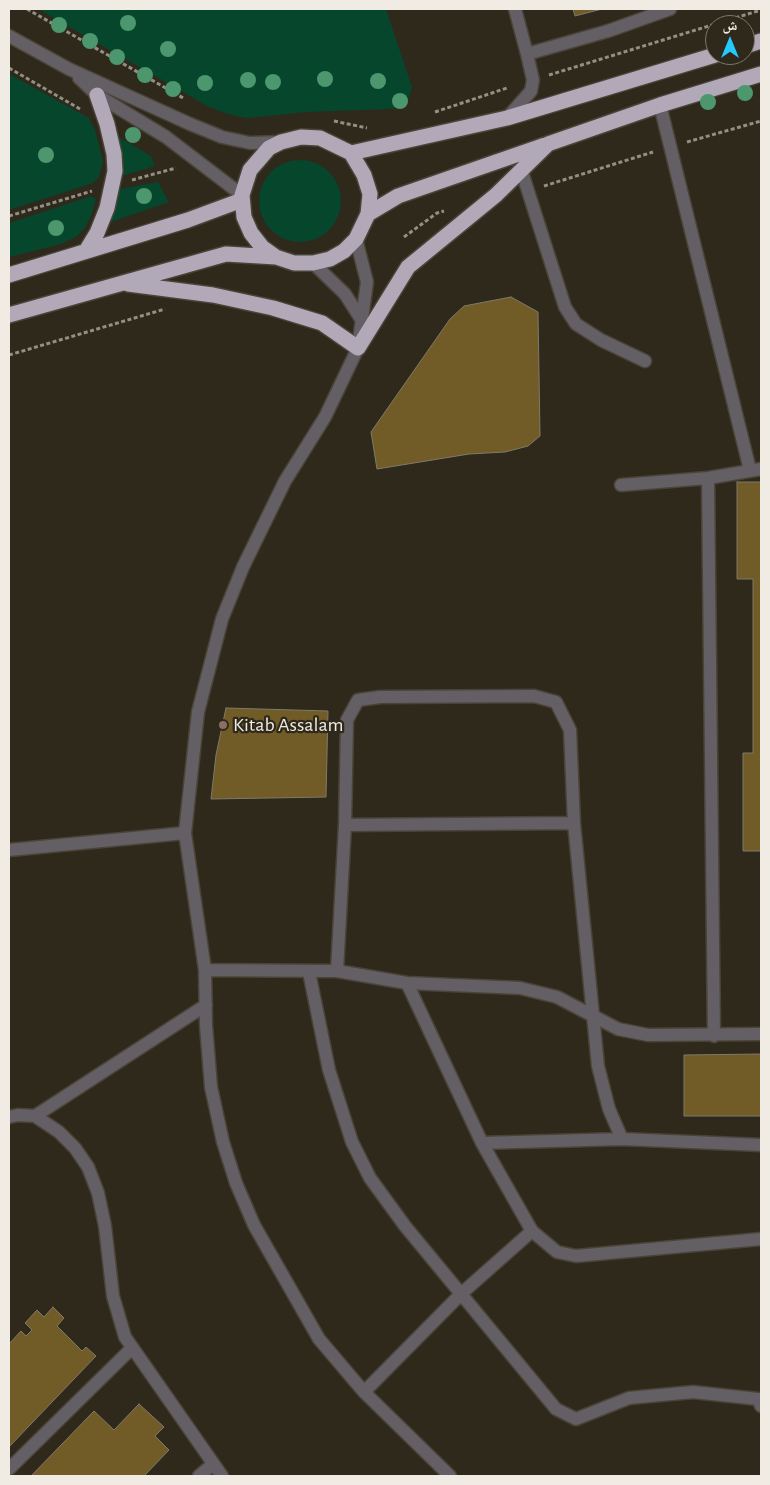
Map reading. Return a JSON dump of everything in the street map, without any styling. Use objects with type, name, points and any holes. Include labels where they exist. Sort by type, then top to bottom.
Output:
[{"type":"highway","points":[[351,153],[507,118],[705,58]]},
{"type":"highway","points":[[368,214],[398,196],[660,105],[761,74]]},
{"type":"highway","points":[[86,251],[97,233],[107,208],[115,171],[114,154],[97,95]]},
{"type":"highway","points":[[9,315],[226,254],[276,256],[294,262],[313,263],[330,259],[344,251],[356,239],[368,214],[370,194],[364,175],[351,153],[320,138],[301,137],[281,142],[269,148],[254,164],[245,181],[242,197],[244,217],[251,233],[262,246],[276,256]]},
{"type":"highway","points":[[121,283],[213,295],[273,308],[322,324],[358,348],[408,267],[496,195],[548,144]]},
{"type":"highway","points":[[9,275],[188,220],[242,197]]},
{"type":"street","points":[[507,118],[531,92],[533,80],[515,9]]},
{"type":"street","points":[[527,54],[608,31],[666,9]]},
{"type":"street","points":[[9,36],[69,69],[222,137],[250,143],[281,142]]},
{"type":"street","points":[[69,69],[97,95],[166,137],[242,197]]},
{"type":"street","points":[[621,485],[708,478],[756,469],[660,105]]},
{"type":"street","points":[[521,169],[565,307],[576,324],[602,340],[645,361]]},
{"type":"street","points":[[356,239],[367,282],[358,348],[326,417],[277,496],[243,567],[222,619],[198,712],[185,834],[205,970],[211,1087],[223,1142],[236,1183],[254,1225],[319,1339],[364,1392],[450,1476]]},
{"type":"street","points":[[313,263],[345,294],[361,319]]},
{"type":"street","points":[[708,478],[714,1036]]},
{"type":"street","points":[[336,971],[345,825],[347,720],[358,700],[380,697],[534,696],[556,702],[570,730],[574,823],[598,1066],[609,1110],[622,1139]]},
{"type":"street","points":[[345,825],[574,823]]},
{"type":"street","points":[[9,850],[185,834]]},
{"type":"street","points":[[205,970],[336,971],[407,983],[520,988],[557,997],[618,1029],[648,1035],[714,1036],[761,1034]]},
{"type":"street","points":[[309,972],[329,1070],[352,1142],[370,1178],[405,1226],[556,1409],[576,1419],[629,1398],[666,1393],[693,1392],[760,1400]]},
{"type":"street","points":[[407,983],[482,1143],[532,1231],[557,1252],[576,1256],[761,1240]]},
{"type":"street","points":[[35,1116],[206,1004]]},
{"type":"street","points":[[9,1117],[18,1115],[35,1116],[59,1132],[88,1167],[98,1193],[105,1226],[113,1296],[125,1337],[222,1476]]},
{"type":"street","points":[[482,1143],[622,1139],[761,1145]]},
{"type":"street","points":[[364,1392],[462,1293],[532,1231]]},
{"type":"street","points":[[9,1469],[132,1348]]},
{"type":"street","points":[[199,1476],[213,1464]]},
{"type":"path","points":[[27,9],[189,101]]},
{"type":"path","points":[[432,113],[761,10]]},
{"type":"path","points":[[333,121],[369,129]]},
{"type":"path","points":[[529,191],[671,146],[761,121]]},
{"type":"path","points":[[404,236],[437,213],[446,211]]},
{"type":"path","points":[[9,355],[167,309]]},
{"type":"green space","points":[[38,9],[386,9],[412,87],[408,100],[399,107],[390,109],[306,112],[248,118],[231,115],[209,107]]},
{"type":"green space","points":[[9,74],[89,118],[95,130],[103,161],[99,177],[93,183],[9,210]]},
{"type":"green space","points":[[117,136],[151,156],[155,166],[122,176]]},
{"type":"green space","points":[[300,160],[316,163],[329,172],[338,185],[341,201],[338,217],[329,230],[316,239],[300,242],[284,239],[271,230],[262,217],[259,201],[262,185],[271,172],[284,163]]},
{"type":"green space","points":[[158,182],[169,202],[111,222],[120,189]]},
{"type":"green space","points":[[92,196],[96,199],[92,213],[85,228],[76,237],[61,244],[9,257],[9,223]]},
{"type":"building","points":[[573,9],[602,9],[575,16]]},
{"type":"building","points":[[511,297],[538,312],[540,436],[528,446],[505,452],[469,454],[377,469],[371,432],[450,319],[464,306]]},
{"type":"building","points":[[737,482],[761,482],[761,851],[743,851],[743,753],[753,753],[753,579],[737,579]]},
{"type":"building","points":[[226,708],[328,711],[326,797],[211,799],[216,755]]},
{"type":"building","points":[[761,1054],[761,1116],[684,1116],[684,1055]]},
{"type":"building","points":[[53,1307],[64,1318],[57,1326],[82,1351],[86,1347],[96,1356],[9,1447],[9,1344],[21,1331],[26,1336],[32,1330],[25,1323],[37,1310],[44,1317]]},
{"type":"building","points":[[139,1404],[164,1427],[155,1436],[169,1450],[144,1476],[31,1476],[94,1411],[114,1430]]},
{"type":"place","name":"Kitab Assalam","points":[[223,725]]}]
